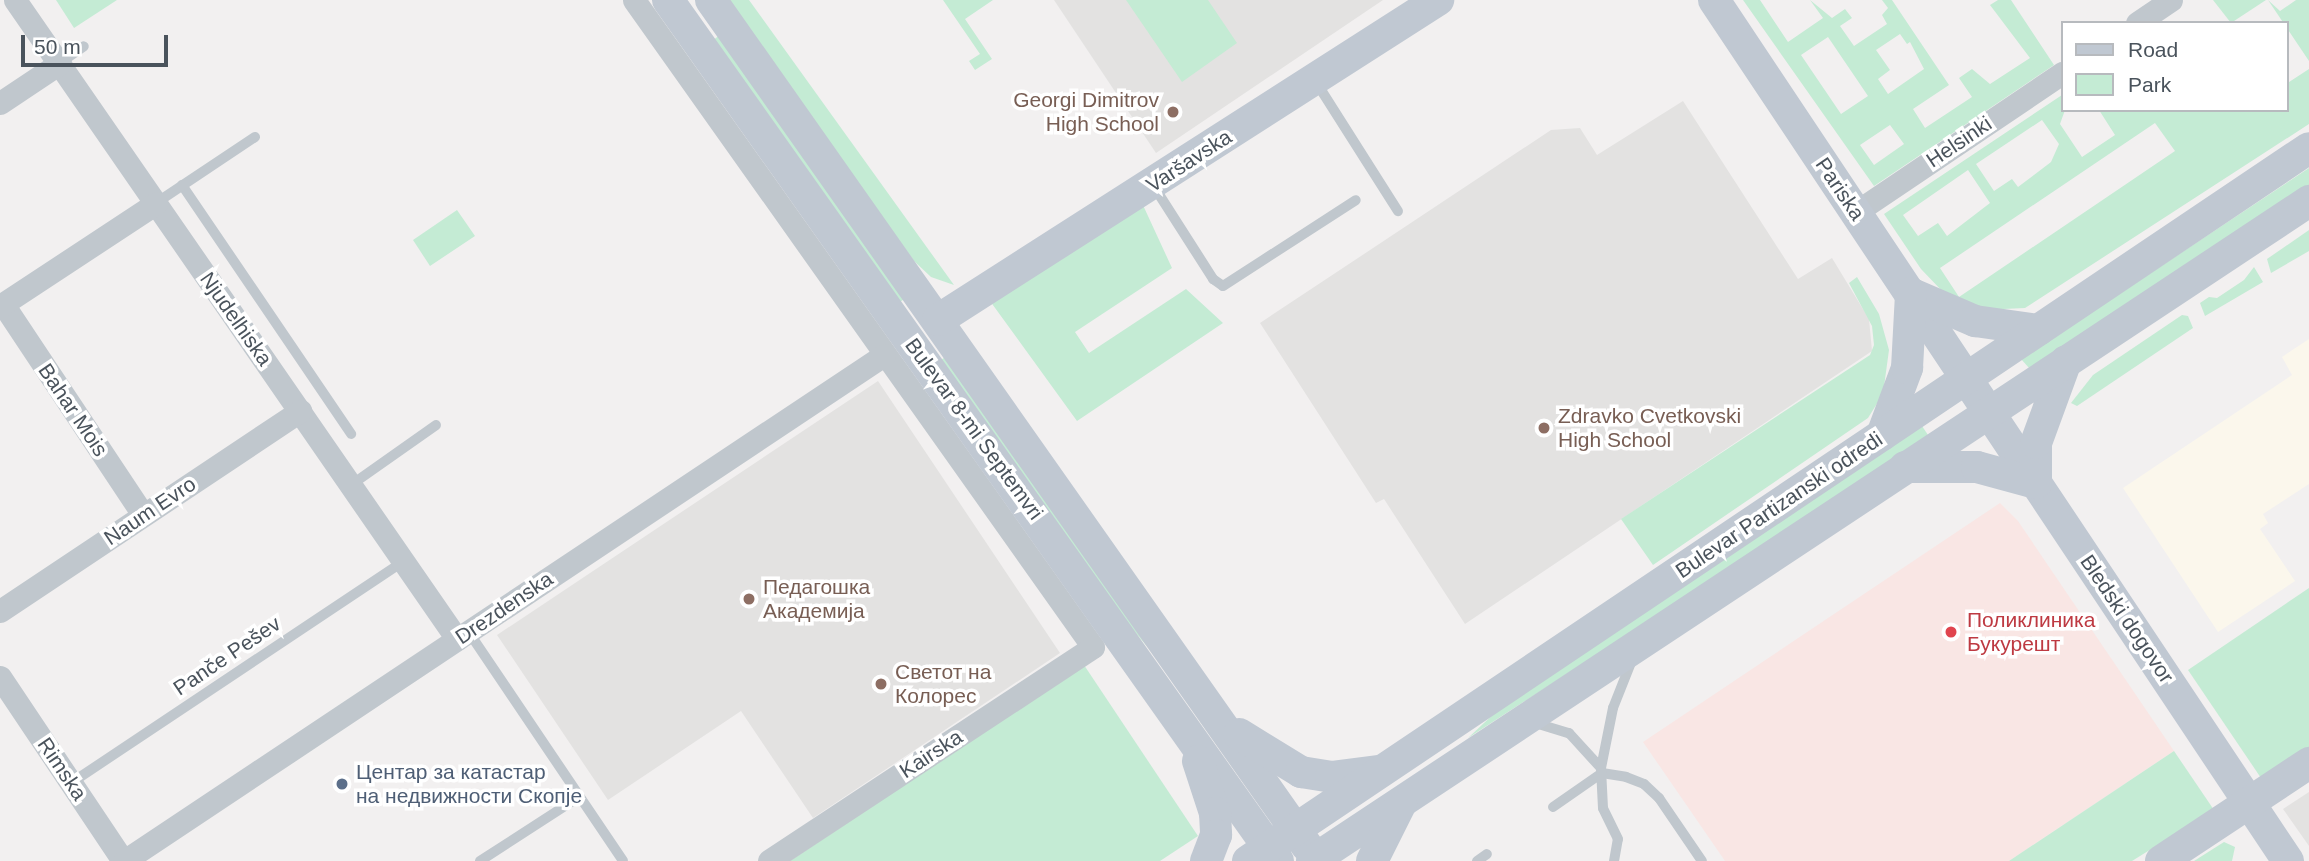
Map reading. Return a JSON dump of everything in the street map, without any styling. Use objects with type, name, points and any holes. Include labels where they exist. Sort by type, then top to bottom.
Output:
[{"type":"street","name":"Njudelhiska","points":[[15,0],[404,561],[463,635]]},
{"type":"street","points":[[634,0],[884,355],[998,487]]},
{"type":"street","name":"Bulevar 8-mi Septemvri","points":[[668,0],[880,296],[998,487],[1190,733],[1265,856]]},
{"type":"street","name":"Bulevar 8-mi Septemvri","points":[[711,0],[1218,716],[1315,860]]},
{"type":"street","name":"Varšavska","points":[[938,320],[1153,185],[1438,0]]},
{"type":"street","name":"Pariska","points":[[1714,0],[1966,377]]},
{"type":"street","points":[[2140,21],[2168,1]]},
{"type":"street","points":[[0,103],[60,63]]},
{"type":"street","name":"Helsinki","points":[[1856,212],[2060,74]]},
{"type":"street","name":"Bulevar Partizanski odredi","points":[[1265,856],[1296,829],[2309,148]]},
{"type":"street","name":"Bulevar Partizanski odredi","points":[[1315,860],[2309,201]]},
{"type":"street","name":"Bahar Mois","points":[[144,515],[1,305],[156,203]]},
{"type":"street","points":[[1882,435],[1907,368],[1911,293],[1975,321],[2038,330]]},
{"type":"street","points":[[866,330],[880,296]]},
{"type":"street","name":"Drezdenska","points":[[123,861],[884,355]]},
{"type":"street","points":[[1905,467],[1977,467],[2036,483],[2036,443],[2066,361]]},
{"type":"street","name":"Bledski dogovor","points":[[1966,377],[2288,861]]},
{"type":"street","name":"Naum Evro","points":[[0,611],[300,411]]},
{"type":"street","name":"Kairska","points":[[769,861],[1093,647],[998,487]]},
{"type":"street","name":"Rimska","points":[[0,677],[123,861]]},
{"type":"street","points":[[1218,716],[1250,743],[1301,772],[1331,777],[1383,771]]},
{"type":"street","points":[[1190,733],[1214,813],[1216,835],[1206,861]]},
{"type":"street","points":[[2161,861],[2309,763]]},
{"type":"street","points":[[1372,861],[1404,799]]},
{"type":"lane","points":[[60,63],[84,46]]},
{"type":"lane","points":[[1314,80],[1398,211]]},
{"type":"lane","points":[[156,203],[255,137]]},
{"type":"lane","points":[[1153,185],[1213,279],[1223,286],[1356,200]]},
{"type":"lane","points":[[182,186],[351,435]]},
{"type":"lane","points":[[351,485],[436,425]]},
{"type":"lane","name":"Panče Pešev","points":[[71,783],[404,561]]},
{"type":"lane","points":[[463,635],[623,861]]},
{"type":"lane","points":[[1618,860],[1617,830],[1602,808],[1601,771],[1613,708],[1642,642]]},
{"type":"lane","points":[[1522,721],[1569,733],[1601,771],[1626,777],[1652,790],[1702,861]]},
{"type":"lane","points":[[1553,807],[1601,771]]},
{"type":"lane","points":[[481,861],[579,797]]},
{"type":"shaded area","name":"Georgi Dimitrov High School","points":[[1054,0],[1383,0],[1156,153]]},
{"type":"shaded area","name":"Zdravko Cvetkovski High School","points":[[1683,101],[1798,279],[1832,258],[1869,319],[1872,351],[1465,624],[1384,499],[1376,503],[1260,323],[1551,130],[1580,128],[1597,155]]},
{"type":"shaded area","points":[[2309,339],[2309,484],[2263,514],[2268,523],[2260,529],[2295,581],[2218,632],[2123,488],[2292,375],[2282,357]]},
{"type":"shaded area","name":"Педагошка Академија","points":[[878,381],[1060,653],[813,818],[741,711],[608,800],[497,635]]},
{"type":"shaded area","name":"Поликлиника Букурешт","points":[[2000,503],[2018,521],[2174,751],[2009,861],[1725,861],[1643,742]]},
{"type":"shaded area","points":[[2309,792],[2309,846],[2283,809]]},
{"type":"green space","points":[[56,0],[117,0],[74,28]]},
{"type":"green space","points":[[725,0],[749,0],[954,285],[931,277],[914,261]]},
{"type":"green space","points":[[943,0],[993,0],[965,19],[992,59],[975,70],[969,61],[980,54]]},
{"type":"green space","points":[[1126,0],[1208,0],[1237,43],[1182,82]]},
{"type":"green space","points":[[1743,0],[1760,0],[1788,42],[1823,18],[1810,0],[1832,18],[1845,9],[1852,18],[1840,26],[1854,46],[1887,24],[1882,15],[1888,8],[1882,0],[1892,0],[1949,85],[1913,109],[1925,128],[1972,97],[1959,78],[1972,69],[1990,84],[2030,58],[1990,5],[1998,0],[2011,0],[2054,65],[1874,186]],"holes":[[[1900,34],[1907,44],[1910,42],[1924,69],[1888,94],[1878,79],[1890,70],[1876,50]],[[1828,37],[1868,96],[1841,114],[1801,55]],[[1890,125],[1904,144],[1874,165],[1860,145]]]},
{"type":"green space","points":[[2213,0],[2266,0],[2234,21],[2229,21]]},
{"type":"green space","points":[[2268,0],[2280,11],[2296,0],[2309,0],[2309,61],[2288,30],[2288,21],[2282,21]]},
{"type":"green space","points":[[721,34],[910,295],[900,302],[712,41]]},
{"type":"green space","points":[[2309,69],[2309,124],[2025,308],[1982,310],[1944,293],[1921,269],[1884,214],[2060,96],[2060,112],[2064,112],[2060,124],[2082,157],[2115,135],[2100,112],[2288,112],[2288,83]],"holes":[[[2042,120],[2059,144],[2051,162],[2018,187],[2012,179],[1994,191],[1976,164]],[[2155,123],[2175,151],[1959,297],[1940,268]],[[1968,170],[1990,203],[1947,236],[1938,223],[1918,236],[1903,215]]]},
{"type":"green space","points":[[2309,168],[2309,185],[2030,369],[2021,359]]},
{"type":"green space","points":[[1142,203],[1172,268],[1075,332],[1089,353],[1186,289],[1223,323],[1077,421],[990,301]]},
{"type":"green space","points":[[457,210],[475,236],[430,266],[413,240]]},
{"type":"green space","points":[[2309,230],[2309,251],[2271,273],[2267,259]]},
{"type":"green space","points":[[2254,267],[2263,282],[2205,316],[2200,303],[2209,297],[2217,298],[2244,280]]},
{"type":"green space","points":[[1857,277],[1879,314],[1889,350],[1883,394],[1868,418],[1653,565],[1621,519],[1870,355],[1874,345],[1872,326],[1849,283]]},
{"type":"green space","points":[[2182,315],[2188,316],[2193,328],[2077,406],[2071,403],[2093,375]]},
{"type":"green space","points":[[951,353],[1177,681],[1127,623],[941,360]]},
{"type":"green space","points":[[1922,426],[1930,438],[1468,738],[1515,694]]},
{"type":"green space","points":[[2309,588],[2309,750],[2263,781],[2188,670]]},
{"type":"green space","points":[[1084,665],[1198,836],[1160,861],[790,861]]},
{"type":"green space","points":[[2174,751],[2214,810],[2132,861],[2009,861]]},
{"type":"green space","points":[[2224,842],[2235,847],[2232,861],[2194,861]]},
{"type":"place","name":"Georgi Dimitrov High School","points":[[1173,112]]},
{"type":"place","name":"Zdravko Cvetkovski High School","points":[[1544,428]]},
{"type":"place","name":"Педагошка Академија","points":[[749,599]]},
{"type":"place","name":"Поликлиника Букурешт","points":[[1951,632]]},
{"type":"place","name":"Светот на Колорес","points":[[881,684]]},
{"type":"place","name":"Центар за катастар на недвижности Скопје","points":[[342,784]]}]
